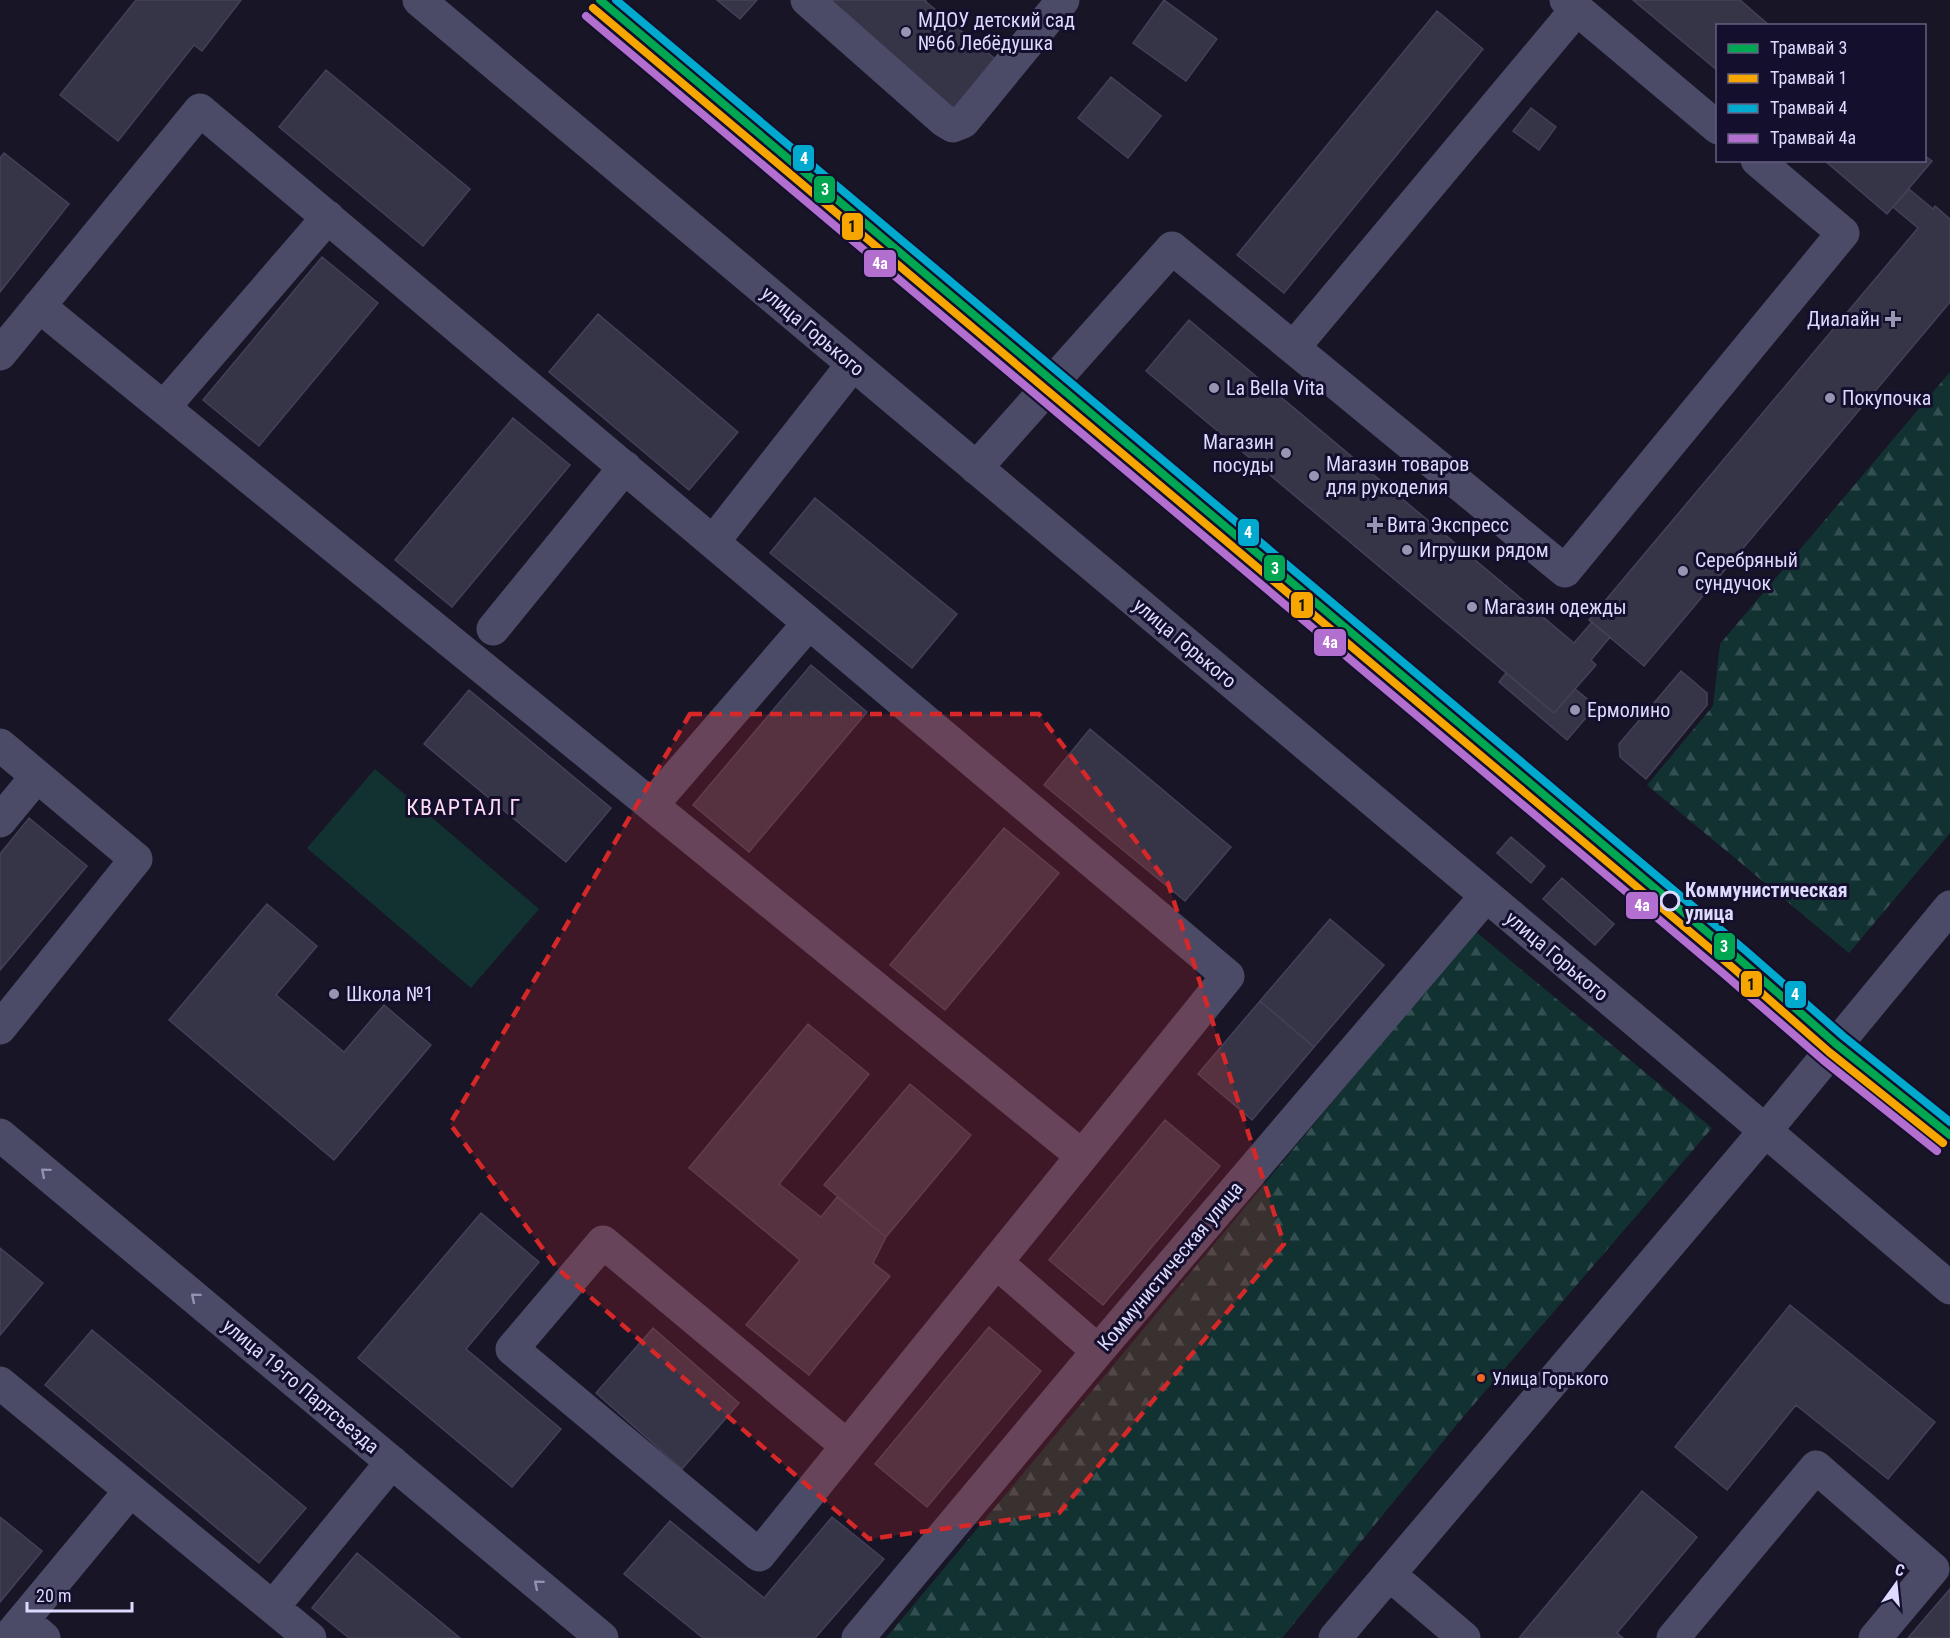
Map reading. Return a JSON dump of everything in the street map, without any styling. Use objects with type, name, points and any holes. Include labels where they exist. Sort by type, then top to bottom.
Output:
[{"type":"street","name":"улица Горького","points":[[419,0],[1950,1288]]},
{"type":"street","points":[[807,0],[943,120],[953,126],[963,122],[1063,0]]},
{"type":"street","points":[[1294,347],[1571,5],[1716,126]]},
{"type":"street","points":[[0,354],[200,110],[1228,976],[759,1555],[512,1349],[603,1242],[847,1446]]},
{"type":"street","points":[[976,468],[1172,248],[1565,571],[1843,233],[1759,162]]},
{"type":"street","points":[[164,407],[328,217]]},
{"type":"street","points":[[39,306],[1083,1155]]},
{"type":"street","points":[[713,542],[853,364]]},
{"type":"street","points":[[493,629],[624,467]]},
{"type":"street","points":[[652,805],[809,623]]},
{"type":"street","points":[[0,745],[136,858],[0,1028]]},
{"type":"street","points":[[0,821],[37,776]]},
{"type":"street","name":"Коммунистическая улица","points":[[858,1638],[1098,1351],[1486,896]]},
{"type":"street","points":[[1335,1638],[1766,1131],[1950,907]]},
{"type":"street","name":"улица 19-го Партсъезда","points":[[0,1135],[602,1638]]},
{"type":"street","points":[[996,1262],[1098,1351]]},
{"type":"street","points":[[0,1383],[310,1638]]},
{"type":"street","points":[[273,1607],[392,1462]]},
{"type":"street","points":[[1673,1638],[1816,1467],[1933,1569],[1875,1638]]},
{"type":"street","points":[[25,1632],[130,1491]]},
{"type":"street","points":[[1389,1574],[1464,1638]]},
{"type":"highlighted area","points":[[690,714],[1039,714],[1168,883],[1284,1244],[1059,1513],[869,1539],[558,1269],[450,1124]]},
{"type":"green space","points":[[1950,372],[1950,833],[1849,953],[1647,785],[1713,706],[1720,644]]},
{"type":"green space","points":[[375,769],[539,909],[471,988],[307,848]]},
{"type":"green space","points":[[1475,931],[1712,1128],[1463,1417],[1282,1638],[886,1638]]},
{"type":"building","points":[[136,0],[241,0],[202,51],[194,45],[118,141],[60,95]]},
{"type":"building","points":[[717,0],[757,0],[740,19]]},
{"type":"building","name":"МДОУ детский сад №66 Лебёдушка","points":[[812,0],[926,0],[999,62],[955,116]]},
{"type":"building","points":[[1164,0],[1217,39],[1186,81],[1133,43]]},
{"type":"building","points":[[1633,0],[1740,0],[1768,24],[1716,24],[1716,69]]},
{"type":"building","points":[[1437,11],[1483,49],[1284,293],[1237,255]]},
{"type":"building","points":[[326,70],[470,189],[423,246],[279,127]]},
{"type":"building","points":[[1111,77],[1161,116],[1128,158],[1078,118]]},
{"type":"building","points":[[1531,108],[1556,127],[1539,150],[1513,131]]},
{"type":"building","points":[[4,153],[69,204],[0,292],[0,158]]},
{"type":"building","points":[[1926,156],[1932,161],[1887,214],[1826,162],[1926,162]]},
{"type":"building","points":[[1909,189],[1933,209],[1935,206],[1950,219],[1950,302],[1644,666],[1589,620],[1918,228],[1893,207]]},
{"type":"building","points":[[322,257],[378,303],[259,446],[203,400]]},
{"type":"building","points":[[598,314],[738,432],[689,490],[549,372]]},
{"type":"building","points":[[1189,320],[1574,643],[1592,622],[1610,637],[1591,660],[1596,665],[1554,713],[1146,371]]},
{"type":"building","points":[[513,418],[570,465],[452,607],[395,560]]},
{"type":"building","points":[[815,498],[957,614],[912,668],[770,553]]},
{"type":"building","points":[[811,665],[867,712],[749,852],[693,805]]},
{"type":"building","points":[[1681,671],[1707,693],[1707,705],[1646,779],[1620,757],[1619,744]]},
{"type":"building","name":"Ермолино","points":[[1506,673],[1554,713],[1575,689],[1596,706],[1567,740],[1499,682]]},
{"type":"building","points":[[469,690],[611,808],[566,862],[424,744]]},
{"type":"building","points":[[1090,729],[1231,847],[1185,901],[1044,785]]},
{"type":"building","points":[[29,818],[87,866],[0,970],[0,854]]},
{"type":"building","points":[[1004,828],[1059,873],[945,1010],[890,965]]},
{"type":"building","points":[[1511,837],[1545,866],[1531,883],[1497,853]]},
{"type":"building","points":[[1562,878],[1614,924],[1595,945],[1543,899]]},
{"type":"building","points":[[267,904],[317,946],[276,995],[344,1052],[384,1005],[431,1045],[334,1160],[169,1020]]},
{"type":"building","points":[[1330,919],[1384,965],[1314,1047],[1260,1001]]},
{"type":"building","points":[[1260,1001],[1314,1047],[1252,1120],[1198,1074]]},
{"type":"building","points":[[808,1024],[869,1074],[779,1184],[821,1217],[837,1197],[886,1237],[873,1263],[890,1276],[809,1375],[746,1325],[800,1260],[689,1168]]},
{"type":"building","points":[[910,1084],[971,1135],[886,1237],[824,1185]]},
{"type":"building","points":[[1165,1120],[1220,1166],[1103,1305],[1049,1260]]},
{"type":"building","points":[[481,1213],[539,1262],[466,1349],[561,1429],[512,1487],[358,1358]]},
{"type":"building","points":[[0,1248],[43,1283],[0,1335]]},
{"type":"building","points":[[1790,1305],[1935,1422],[1888,1479],[1796,1405],[1727,1490],[1675,1447]]},
{"type":"building","points":[[989,1327],[1041,1371],[927,1507],[875,1464]]},
{"type":"building","points":[[653,1328],[739,1403],[682,1469],[596,1393]]},
{"type":"building","points":[[92,1330],[306,1508],[259,1563],[45,1385]]},
{"type":"building","points":[[1642,1491],[1697,1537],[1617,1633],[1623,1638],[1519,1638]]},
{"type":"building","points":[[0,1517],[42,1551],[0,1602]]},
{"type":"building","points":[[832,1517],[884,1559],[815,1638],[703,1638],[624,1574],[670,1521],[764,1598]]},
{"type":"building","points":[[357,1553],[460,1638],[349,1638],[312,1608]]},
{"type":"building","points":[[1950,1589],[1950,1638],[1908,1638]]},
{"type":"tram line","name":"3","points":[[600,0],[1739,959],[1836,1044],[1950,1135]]},
{"type":"tram line","name":"4","points":[[616,0],[1746,951],[1843,1036],[1950,1122]]},
{"type":"tram line","name":"1","points":[[593,8],[1732,967],[1829,1052],[1943,1143]]},
{"type":"tram line","name":"4а","points":[[586,16],[1823,1060],[1937,1151]]},
{"type":"place","name":"МДОУ детский сад №66 Лебёдушка","points":[[906,32]]},
{"type":"place","name":"Диалайн","points":[[1893,319]]},
{"type":"place","name":"La Bella Vita","points":[[1214,388]]},
{"type":"place","name":"Покупочка","points":[[1830,398]]},
{"type":"place","name":"Магазин посуды","points":[[1286,453]]},
{"type":"place","name":"Магазин товаров для рукоделия","points":[[1314,476]]},
{"type":"place","name":"Вита Экспресс","points":[[1375,525]]},
{"type":"place","name":"Игрушки рядом","points":[[1407,550]]},
{"type":"place","name":"Серебряный сундучок","points":[[1683,571]]},
{"type":"place","name":"Магазин одежды","points":[[1472,607]]},
{"type":"place","name":"Ермолино","points":[[1575,710]]},
{"type":"place","name":"Коммунистическая улица","points":[[1670,901]]},
{"type":"place","name":"Школа №1","points":[[334,994]]},
{"type":"place","name":"Улица Горького","points":[[1481,1378]]},
{"type":"district","name":"КВАРТАЛ Г","points":[[464,807]]}]
